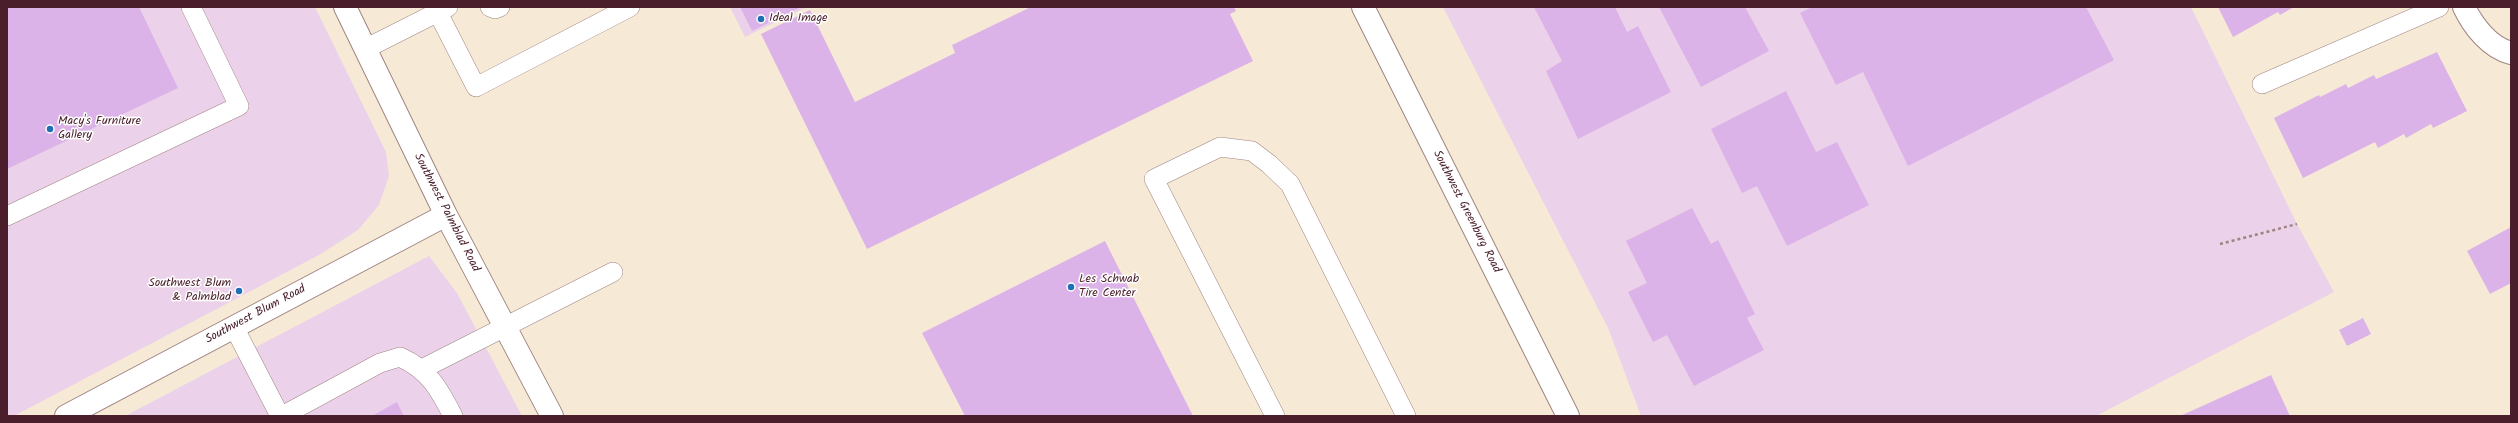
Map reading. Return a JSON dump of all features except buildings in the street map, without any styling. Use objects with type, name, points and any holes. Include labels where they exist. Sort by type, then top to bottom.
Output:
[{"type":"street","name":"Southwest Palmblad Road","points":[[345,7],[446,215],[552,416]]},
{"type":"street","name":"Southwest Greenburg Road","points":[[1363,7],[1568,416]]},
{"type":"street","points":[[2464,7],[2484,37],[2503,52],[2511,53]]},
{"type":"street","name":"Southwest Blum Road","points":[[66,416],[446,215]]},
{"type":"lane","points":[[7,216],[239,106],[191,7]]},
{"type":"lane","points":[[490,7],[495,9],[500,7]]},
{"type":"lane","points":[[365,50],[440,9],[476,87],[630,7]]},
{"type":"lane","points":[[2262,84],[2439,7]]},
{"type":"lane","points":[[1275,416],[1154,180],[1220,147],[1252,151],[1270,164],[1290,184],[1406,416]]},
{"type":"lane","points":[[422,369],[613,272]]},
{"type":"lane","points":[[234,327],[281,416],[380,363],[400,357],[422,369],[445,400],[453,416]]},
{"type":"path","points":[[2220,244],[2297,224]]},
{"type":"shaded area","points":[[7,7],[315,7],[386,152],[389,176],[379,205],[358,230],[319,255],[14,416],[7,416]]},
{"type":"shaded area","name":"Ideal Image","points":[[730,7],[807,7],[745,37]]},
{"type":"shaded area","points":[[1443,7],[2191,7],[2297,224],[2334,292],[2096,416],[1641,416],[1608,328]]},
{"type":"shaded area","points":[[429,256],[457,293],[522,416],[125,416]]},
{"type":"place","name":"Ideal Image","points":[[761,19]]},
{"type":"place","name":"Macy's Furniture Gallery","points":[[50,129]]},
{"type":"place","name":"Les Schwab Tire Center","points":[[1071,287]]},
{"type":"place","name":"Southwest Blum & Palmblad","points":[[239,291]]}]
